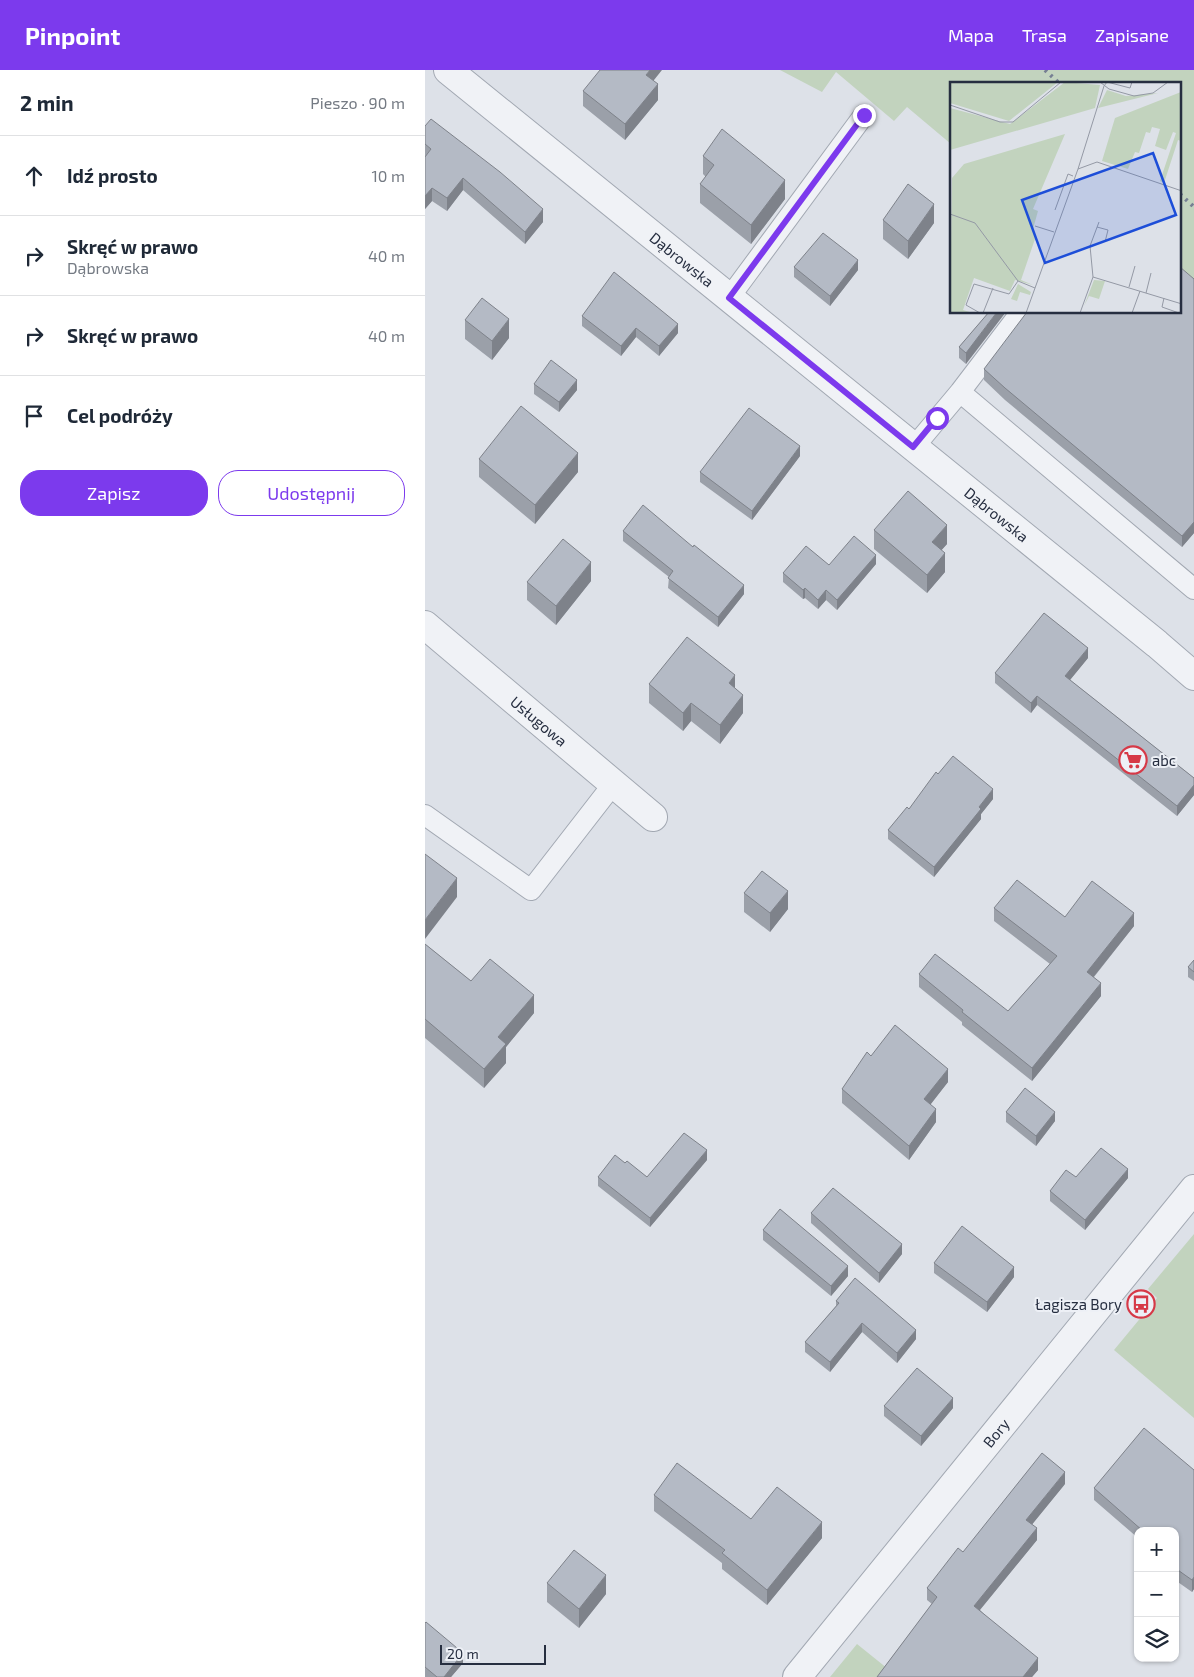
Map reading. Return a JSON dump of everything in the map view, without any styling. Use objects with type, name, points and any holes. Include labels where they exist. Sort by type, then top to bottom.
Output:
[{"type":"street","name":"Dąbrowska","points":[[448,70],[1157,644],[1194,676]]},
{"type":"street","name":"Usługowa","points":[[425,625],[653,817]]},
{"type":"street","name":"Bory","points":[[797,1677],[1194,1189]]},
{"type":"lane","points":[[729,298],[864,115]]},
{"type":"lane","points":[[913,447],[960,392],[1019,314]]},
{"type":"lane","points":[[960,392],[1194,589]]},
{"type":"lane","points":[[425,815],[531,890],[614,783]]},
{"type":"green space","points":[[780,70],[1194,70],[1194,282],[1181,271],[1181,82],[950,82],[950,143],[907,107],[894,121],[836,72],[822,92]]},
{"type":"green space","points":[[1194,1234],[1194,1418],[1114,1350],[1157,1298],[1148,1289]]},
{"type":"green space","points":[[857,1644],[898,1677],[830,1677]]},
{"type":"building","points":[[600,70],[650,70],[646,75],[658,84],[625,124],[583,91]]},
{"type":"building","points":[[431,119],[500,172],[543,209],[525,232],[463,178],[447,198],[432,188],[425,196],[425,157],[431,149],[425,144],[425,126]]},
{"type":"building","points":[[722,129],[785,180],[751,225],[700,184],[714,165],[703,156]]},
{"type":"building","points":[[908,184],[934,204],[908,241],[883,220]]},
{"type":"building","points":[[823,233],[858,260],[830,296],[794,267]]},
{"type":"building","points":[[1181,268],[1194,279],[1194,522],[1182,536],[984,369],[1025,314],[1181,314]]},
{"type":"building","points":[[614,272],[678,324],[659,346],[636,328],[621,346],[582,316]]},
{"type":"building","points":[[482,298],[509,319],[492,341],[465,320]]},
{"type":"building","points":[[987,314],[995,314],[966,353],[959,347]]},
{"type":"building","points":[[551,360],[577,380],[559,402],[534,384]]},
{"type":"building","points":[[521,406],[578,453],[535,505],[479,459]]},
{"type":"building","points":[[749,408],[800,446],[752,511],[700,472]]},
{"type":"building","points":[[908,491],[947,525],[932,542],[945,553],[927,575],[874,530]]},
{"type":"building","points":[[643,505],[693,547],[694,545],[744,585],[718,617],[668,578],[673,571],[623,531]]},
{"type":"building","points":[[854,536],[876,555],[837,600],[826,590],[818,600],[805,588],[803,590],[783,573],[806,546],[829,565]]},
{"type":"building","points":[[563,539],[591,562],[556,606],[527,582]]},
{"type":"building","points":[[1044,613],[1088,648],[1065,676],[1194,778],[1194,785],[1177,806],[1037,696],[1031,703],[995,673]]},
{"type":"building","points":[[687,637],[735,675],[729,683],[743,695],[720,725],[691,703],[683,713],[649,684]]},
{"type":"building","points":[[953,756],[993,789],[979,807],[981,809],[934,867],[888,830],[907,807],[909,809],[936,772],[938,774]]},
{"type":"building","points":[[425,854],[457,878],[425,920]]},
{"type":"building","points":[[762,871],[788,891],[770,913],[744,893]]},
{"type":"building","points":[[1017,880],[1065,917],[1092,881],[1134,913],[1087,972],[1101,983],[1032,1068],[962,1012],[963,1010],[919,974],[935,954],[1008,1011],[1057,956],[994,908]]},
{"type":"building","points":[[425,944],[471,981],[490,959],[534,995],[498,1037],[506,1044],[484,1069],[425,1019]]},
{"type":"building","points":[[1194,960],[1194,972],[1188,967]]},
{"type":"building","points":[[895,1025],[948,1069],[924,1099],[936,1109],[909,1146],[842,1089],[867,1052],[871,1056]]},
{"type":"building","points":[[1025,1088],[1055,1112],[1036,1136],[1006,1112]]},
{"type":"building","points":[[684,1133],[707,1150],[650,1218],[598,1177],[615,1155],[625,1163],[627,1161],[647,1177]]},
{"type":"building","points":[[1101,1148],[1128,1169],[1085,1220],[1050,1191],[1066,1170],[1076,1177]]},
{"type":"building","points":[[833,1188],[902,1244],[879,1273],[811,1213]]},
{"type":"building","points":[[780,1209],[848,1266],[831,1286],[763,1230]]},
{"type":"building","points":[[962,1226],[1014,1267],[987,1302],[934,1263]]},
{"type":"building","points":[[855,1278],[916,1330],[897,1353],[862,1323],[830,1362],[805,1342],[839,1303],[836,1301]]},
{"type":"building","points":[[917,1368],[953,1398],[921,1436],[884,1406]]},
{"type":"building","points":[[1144,1428],[1194,1470],[1194,1577],[1192,1580],[1179,1571],[1179,1527],[1138,1527],[1094,1488]]},
{"type":"building","points":[[1042,1453],[1065,1472],[1026,1520],[1037,1528],[974,1606],[1038,1658],[1023,1677],[877,1677],[937,1597],[927,1588],[958,1548],[963,1552]]},
{"type":"building","points":[[677,1463],[751,1519],[777,1487],[822,1522],[767,1590],[722,1553],[725,1550],[654,1495]]},
{"type":"building","points":[[574,1550],[606,1575],[579,1609],[547,1583]]},
{"type":"building","points":[[426,1622],[463,1653],[444,1677],[437,1677],[425,1667]]},
{"type":"railway","points":[[1045,70],[1058,82]]},
{"type":"railway","points":[[1181,195],[1194,207]]},
{"type":"place","name":"abc","points":[[1133,760]]},
{"type":"place","name":"Łagisza Bory","points":[[1141,1304]]},
{"type":"route","points":[[864,115],[729,298],[913,447],[937,418]]}]
